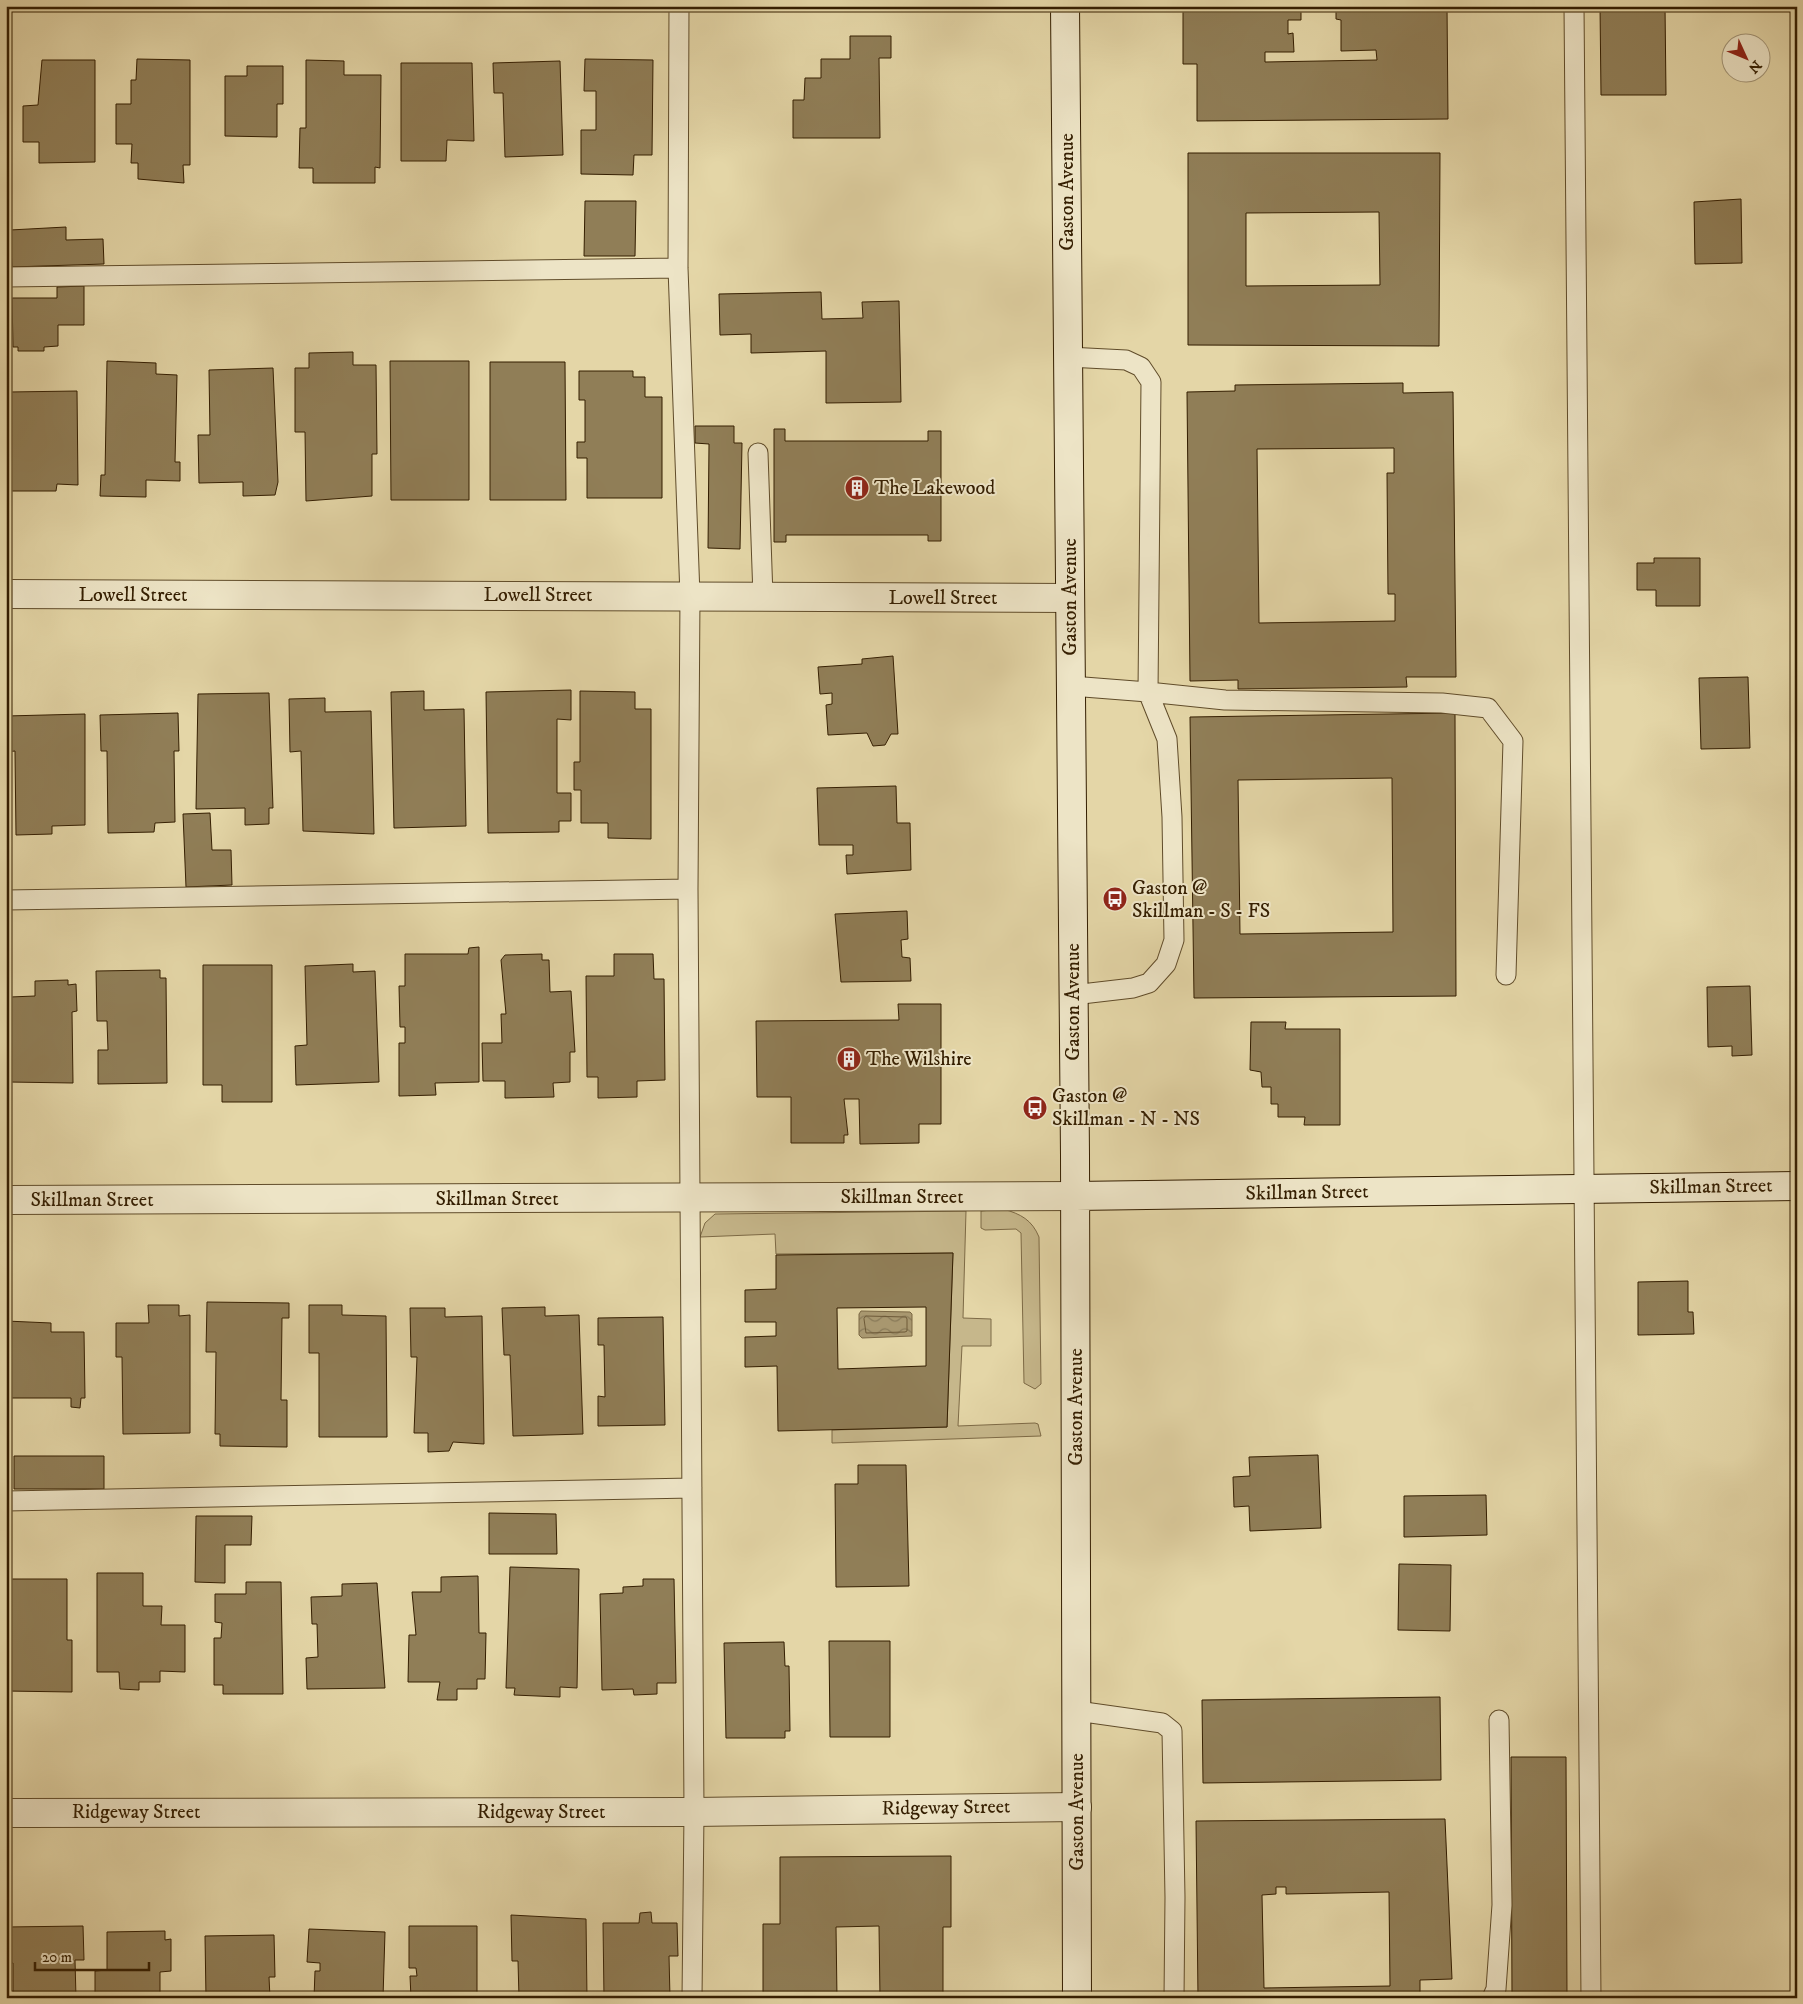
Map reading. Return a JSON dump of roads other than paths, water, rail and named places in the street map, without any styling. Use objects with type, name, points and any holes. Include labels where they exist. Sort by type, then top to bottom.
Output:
[{"type":"street","name":"Gaston Avenue","points":[[1065,6],[1075,1196],[1077,1998]]},
{"type":"street","name":"Lowell Street","points":[[6,594],[1070,598]]},
{"type":"street","name":"Skillman Street","points":[[6,1200],[1075,1196],[1797,1186]]},
{"type":"street","name":"Ridgeway Street","points":[[6,1813],[694,1812],[1077,1807]]},
{"type":"lane","points":[[679,6],[678,268],[690,596],[688,890],[694,1812],[692,1998]]},
{"type":"lane","points":[[1574,6],[1591,1998]]},
{"type":"lane","points":[[6,276],[678,268]]},
{"type":"lane","points":[[1068,357],[1126,360],[1141,367],[1151,382],[1148,692],[1167,739],[1172,817],[1174,940],[1166,964],[1149,983],[1132,988],[1073,995]]},
{"type":"lane","points":[[758,453],[762,597]]},
{"type":"lane","points":[[1071,686],[1226,700],[1442,703],[1488,708],[1513,741],[1506,975]]},
{"type":"lane","points":[[6,900],[688,890]]},
{"type":"lane","points":[[6,1501],[692,1488]]},
{"type":"lane","points":[[1077,1711],[1162,1722],[1172,1731],[1175,1897],[1174,1998]]},
{"type":"lane","points":[[1492,1998],[1496,1989],[1502,1905],[1498,1720]]},
{"type":"water","points":[[861,1311],[910,1312],[912,1314],[912,1336],[862,1338],[859,1335],[859,1314]]},
{"type":"place","name":"The Lakewood","points":[[857,488]]},
{"type":"place","name":"Gaston @ Skillman - S - FS","points":[[1115,899]]},
{"type":"place","name":"The Wilshire","points":[[849,1059]]},
{"type":"place","name":"Gaston @ Skillman - N - NS","points":[[1035,1108]]}]
